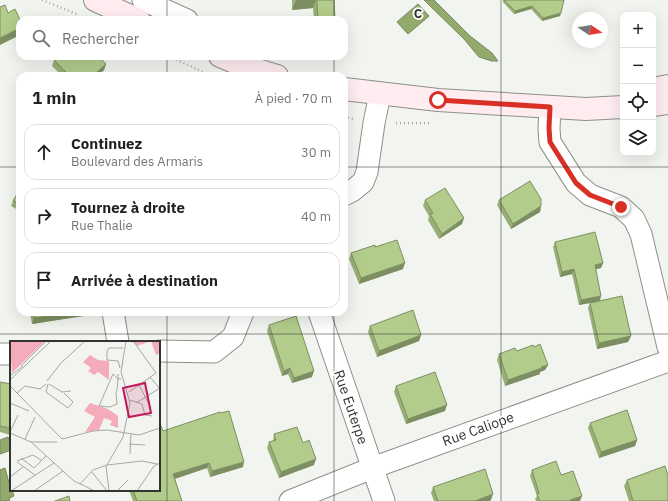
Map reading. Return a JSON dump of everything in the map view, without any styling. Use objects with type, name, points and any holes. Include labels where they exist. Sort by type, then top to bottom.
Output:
[{"type":"main road","points":[[89,9],[121,16]]},
{"type":"main road","points":[[243,60],[268,72]]},
{"type":"main road","points":[[656,88],[668,86]]},
{"type":"main road","points":[[348,90],[438,100],[586,109],[620,107]]},
{"type":"main road","points":[[550,107],[620,97]]},
{"type":"main road","points":[[656,105],[668,103]]},
{"type":"street","points":[[143,0],[178,16]]},
{"type":"street","points":[[348,194],[352,192],[363,182],[367,172],[380,94]]},
{"type":"street","points":[[550,107],[550,142],[576,183],[590,195],[621,207],[634,219],[641,234],[668,347]]},
{"type":"street","points":[[114,316],[118,341]]},
{"type":"street","points":[[160,351],[214,352],[233,337],[241,316]]},
{"type":"street","name":"Rue Euterpe","points":[[320,316],[384,501]]},
{"type":"street","name":"Rue Caliope","points":[[290,501],[372,468],[668,360]]},
{"type":"path","points":[[42,0],[89,9]]},
{"type":"path","points":[[178,60],[204,72]]},
{"type":"shaded area","points":[[424,0],[434,0],[470,36],[492,53],[498,61],[492,61],[479,57],[464,39]]},
{"type":"shaded area","points":[[418,4],[429,16],[408,34],[397,22]]},
{"type":"shaded area","points":[[8,437],[10,442],[10,450],[0,454],[0,440]]},
{"type":"shaded area","points":[[5,468],[10,491],[12,491],[14,496],[9,498],[10,500],[8,501],[0,501],[0,470]]},
{"type":"building","points":[[317,0],[334,0],[335,16],[318,16]]},
{"type":"building","points":[[504,0],[564,0],[561,13],[543,18],[532,6],[515,11]]},
{"type":"building","points":[[5,5],[8,13],[15,9],[18,16],[16,16],[16,30],[0,38],[0,7]]},
{"type":"building","points":[[54,60],[102,60],[106,64],[97,72],[66,72]]},
{"type":"building","points":[[530,181],[541,199],[541,206],[513,224],[499,200]]},
{"type":"building","points":[[445,188],[464,218],[442,234],[430,214],[433,213],[425,200]]},
{"type":"building","points":[[595,232],[603,263],[595,265],[601,296],[581,300],[574,269],[562,272],[555,242]]},
{"type":"building","points":[[397,240],[405,263],[361,278],[351,253]]},
{"type":"building","points":[[622,296],[631,336],[599,343],[590,303]]},
{"type":"building","points":[[413,310],[421,335],[379,351],[370,326]]},
{"type":"building","points":[[34,316],[48,316],[34,318]]},
{"type":"building","points":[[296,316],[314,371],[294,378],[290,368],[284,371],[269,325]]},
{"type":"building","points":[[540,344],[548,365],[508,380],[499,354],[515,348],[517,351]]},
{"type":"building","points":[[435,372],[447,405],[408,419],[396,386]]},
{"type":"building","points":[[0,382],[10,384],[10,428],[0,426]]},
{"type":"building","points":[[627,410],[637,440],[601,452],[590,423]]},
{"type":"building","points":[[229,411],[244,462],[212,471],[209,463],[173,474],[182,501],[137,501],[133,491],[160,491],[160,424],[163,431]]},
{"type":"building","points":[[297,427],[303,443],[309,440],[316,459],[281,472],[269,442],[276,440],[274,434]]},
{"type":"building","points":[[556,461],[561,475],[573,471],[582,496],[570,501],[540,501],[532,470]]},
{"type":"building","points":[[665,466],[668,475],[668,501],[633,501],[627,480]]},
{"type":"building","points":[[485,469],[493,494],[475,501],[438,501],[433,487]]},
{"type":"building","points":[[69,496],[70,501],[55,501]]},
{"type":"route","points":[[438,100],[550,107],[550,142],[576,183],[590,195],[621,207]]}]
